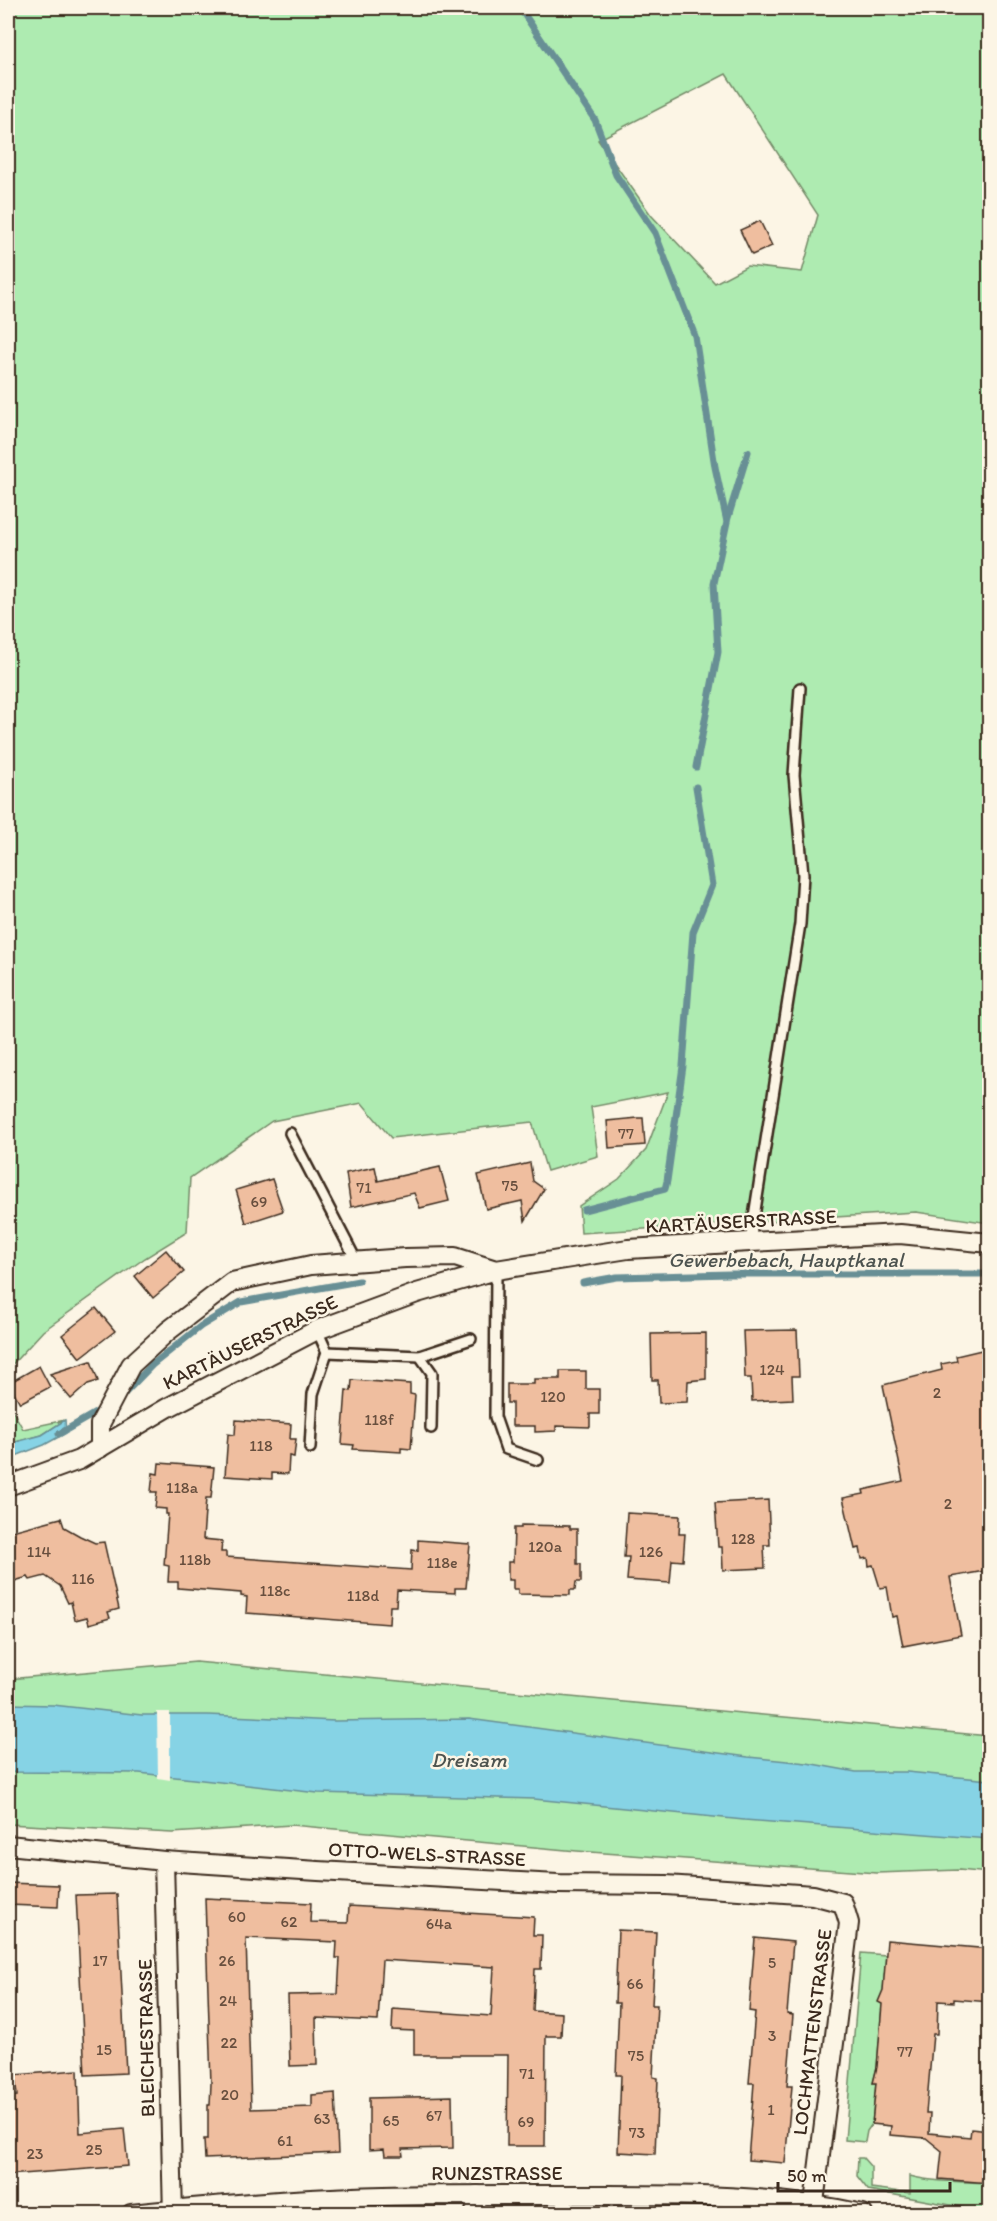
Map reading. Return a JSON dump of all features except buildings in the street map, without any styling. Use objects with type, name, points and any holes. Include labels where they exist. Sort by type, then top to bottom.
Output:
[{"type":"street","name":"KARTÄUSERSTRASSE","points":[[8,1486],[79,1460],[167,1408],[317,1330],[417,1293],[496,1270],[628,1249],[750,1242],[900,1234],[990,1243]]},
{"type":"street","name":"KARTÄUSERSTRASSE","points":[[100,1448],[100,1424],[131,1365],[168,1331],[232,1282],[311,1265],[455,1257],[496,1270]]},
{"type":"street","name":"OTTO-WELS-STRASSE","points":[[8,1845],[164,1860],[558,1884],[666,1885],[813,1895],[843,1903]]},
{"type":"street","name":"BLEICHESTRASSE","points":[[164,1860],[173,2212]]},
{"type":"street","name":"LOCHMATTENSTRASSE","points":[[814,2203],[849,1923],[843,1903]]},
{"type":"street","name":"RUNZSTRASSE","points":[[131,2214],[312,2199],[477,2195],[659,2195],[732,2206],[814,2203],[863,2214]]},
{"type":"street","points":[[475,2214],[477,2195]]},
{"type":"lane","points":[[750,1242],[800,924],[803,875],[794,775],[800,688]]},
{"type":"lane","points":[[290,1133],[357,1262]]},
{"type":"lane","points":[[496,1270],[495,1417],[506,1449],[537,1460]]},
{"type":"lane","points":[[310,1448],[314,1394],[327,1352],[317,1330]]},
{"type":"lane","points":[[327,1352],[420,1356],[471,1339]]},
{"type":"lane","points":[[420,1356],[432,1373],[431,1428]]},
{"type":"green space","points":[[8,8],[989,8],[989,1223],[916,1212],[581,1233],[579,1206],[619,1179],[646,1150],[668,1092],[591,1107],[598,1156],[547,1171],[532,1122],[391,1138],[362,1103],[272,1121],[190,1178],[187,1232],[145,1258],[43,1331],[8,1369]],"holes":[[[726,74],[818,215],[802,272],[747,266],[715,283],[651,215],[598,140]]]},
{"type":"green space","points":[[8,1402],[23,1429],[65,1420],[42,1435],[8,1444]]},
{"type":"green space","points":[[196,1662],[989,1736],[989,1873],[959,1870],[877,1873],[577,1851],[291,1825],[172,1833],[8,1824],[8,1679]]},
{"type":"green space","points":[[861,1953],[886,1955],[877,2067],[873,2083],[876,2083],[872,2124],[867,2131],[865,2142],[845,2140]]},
{"type":"green space","points":[[858,2158],[863,2158],[871,2167],[871,2188],[910,2193],[910,2176],[939,2181],[989,2183],[989,2212],[868,2190],[857,2176]]},
{"type":"water","points":[[65,1420],[66,1433],[44,1445],[8,1459],[8,1444],[42,1435]]},
{"type":"water","name":"Dreisam","points":[[8,1704],[53,1705],[142,1715],[208,1715],[335,1721],[469,1719],[807,1763],[856,1772],[907,1772],[989,1780],[989,1839],[744,1820],[534,1799],[318,1793],[139,1773],[8,1772]]},
{"type":"pier","points":[[157,1712],[170,1712],[170,1780],[158,1778]]},
{"type":"waterway","points":[[520,8],[595,120],[616,175],[655,233],[695,336],[715,467],[727,522],[714,583],[718,652],[696,767]]},
{"type":"waterway","points":[[727,521],[748,452]]},
{"type":"waterway","points":[[584,1210],[665,1189],[683,1066],[693,932],[712,885],[696,787]]},
{"type":"waterway","name":"Gewerbebach, Hauptkanal","points":[[583,1283],[617,1277],[730,1274],[990,1274]]},
{"type":"waterway","name":"Gewerbebach, Hauptkanal","points":[[123,1395],[152,1365],[201,1326],[241,1302],[359,1281]]},
{"type":"waterway","name":"Gewerbebach, Hauptkanal","points":[[59,1434],[104,1408]]}]
